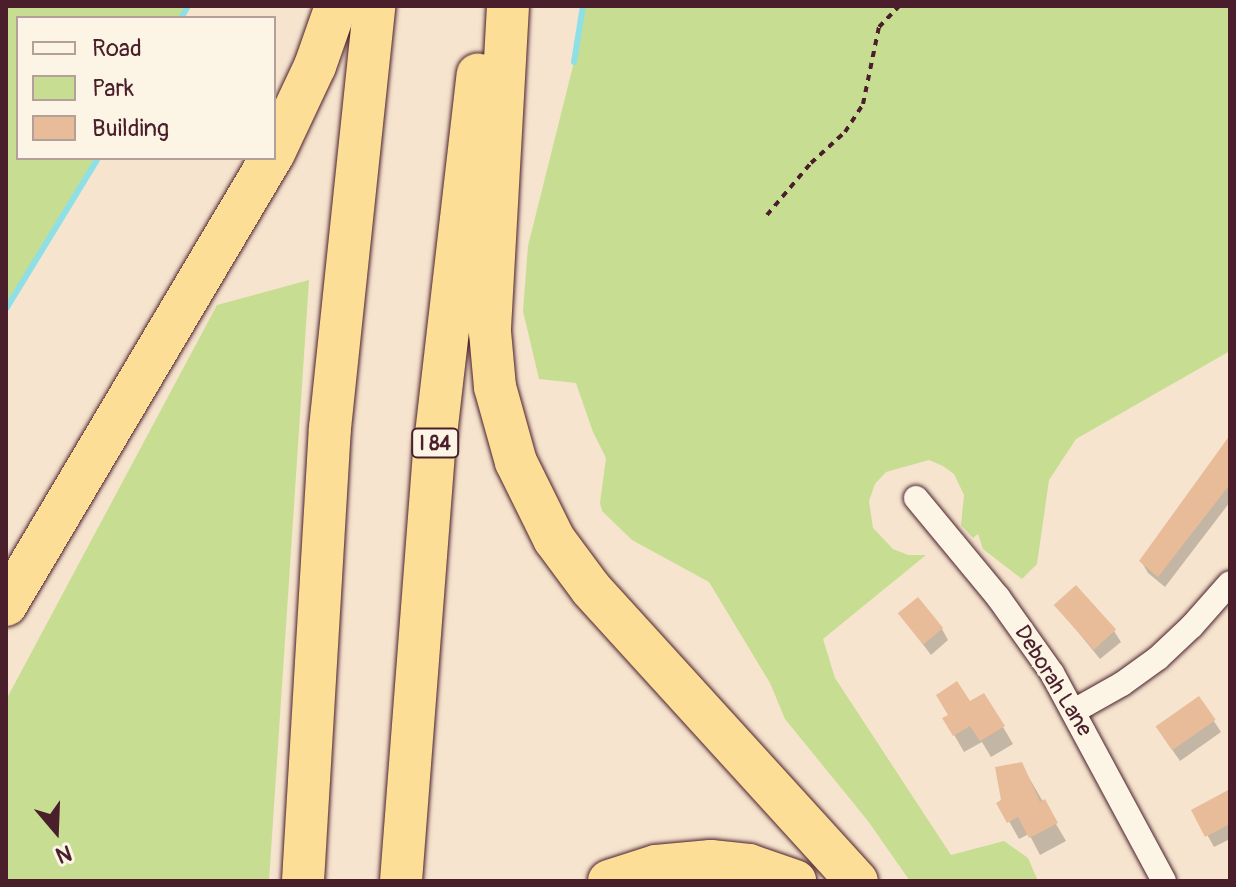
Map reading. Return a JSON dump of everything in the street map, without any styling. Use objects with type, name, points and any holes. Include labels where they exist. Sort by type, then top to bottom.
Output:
[{"type":"highway","points":[[276,150],[309,81],[336,6]]},
{"type":"highway","points":[[303,881],[329,442],[374,6]]},
{"type":"highway","name":"I 84","points":[[401,881],[436,428],[487,6]]},
{"type":"highway","points":[[508,6],[490,320],[495,387],[516,462],[554,539],[591,589],[857,881]]},
{"type":"highway","points":[[6,605],[271,160]]},
{"type":"highway","points":[[609,881],[656,866],[711,861],[749,865],[795,881]]},
{"type":"street","name":"Deborah Lane","points":[[916,498],[998,597],[1074,711],[1164,881]]},
{"type":"street","points":[[1074,711],[1122,684],[1158,658],[1230,583]]},
{"type":"path","points":[[767,215],[811,163],[845,132],[863,104],[879,27],[899,6]]},
{"type":"green space","points":[[6,6],[188,6],[182,16],[16,16],[16,160],[95,160],[6,307]]},
{"type":"green space","points":[[583,6],[1230,6],[1230,351],[1076,439],[1049,480],[1037,564],[1022,579],[983,549],[978,534],[973,538],[961,525],[964,495],[954,474],[929,460],[886,472],[875,484],[869,501],[873,528],[893,549],[908,555],[926,555],[823,639],[835,678],[951,855],[1004,841],[1028,858],[1038,881],[910,881],[868,821],[785,719],[770,683],[709,582],[632,540],[602,511],[600,503],[606,458],[593,432],[576,383],[539,379],[523,311],[528,246],[574,62]]},
{"type":"green space","points":[[309,280],[269,881],[6,881],[6,700],[217,305]]},
{"type":"building","points":[[1230,435],[1230,484],[1158,577],[1139,561]]},
{"type":"building","points":[[1076,585],[1116,630],[1094,650],[1054,605]]},
{"type":"building","points":[[918,597],[943,628],[923,644],[898,613]]},
{"type":"building","points":[[957,681],[970,701],[984,693],[1005,726],[980,741],[970,726],[953,736],[942,718],[948,715],[936,695]]},
{"type":"building","points":[[1199,696],[1216,720],[1172,750],[1156,726]]},
{"type":"building","points":[[1022,762],[1040,802],[1045,799],[1058,823],[1029,838],[1018,817],[1007,823],[996,803],[1001,800],[995,767]]},
{"type":"building","points":[[1230,789],[1230,824],[1205,837],[1191,810]]},
{"type":"waterway","points":[[182,16],[188,6]]},
{"type":"waterway","points":[[574,62],[583,6]]},
{"type":"waterway","points":[[6,309],[97,160]]}]
